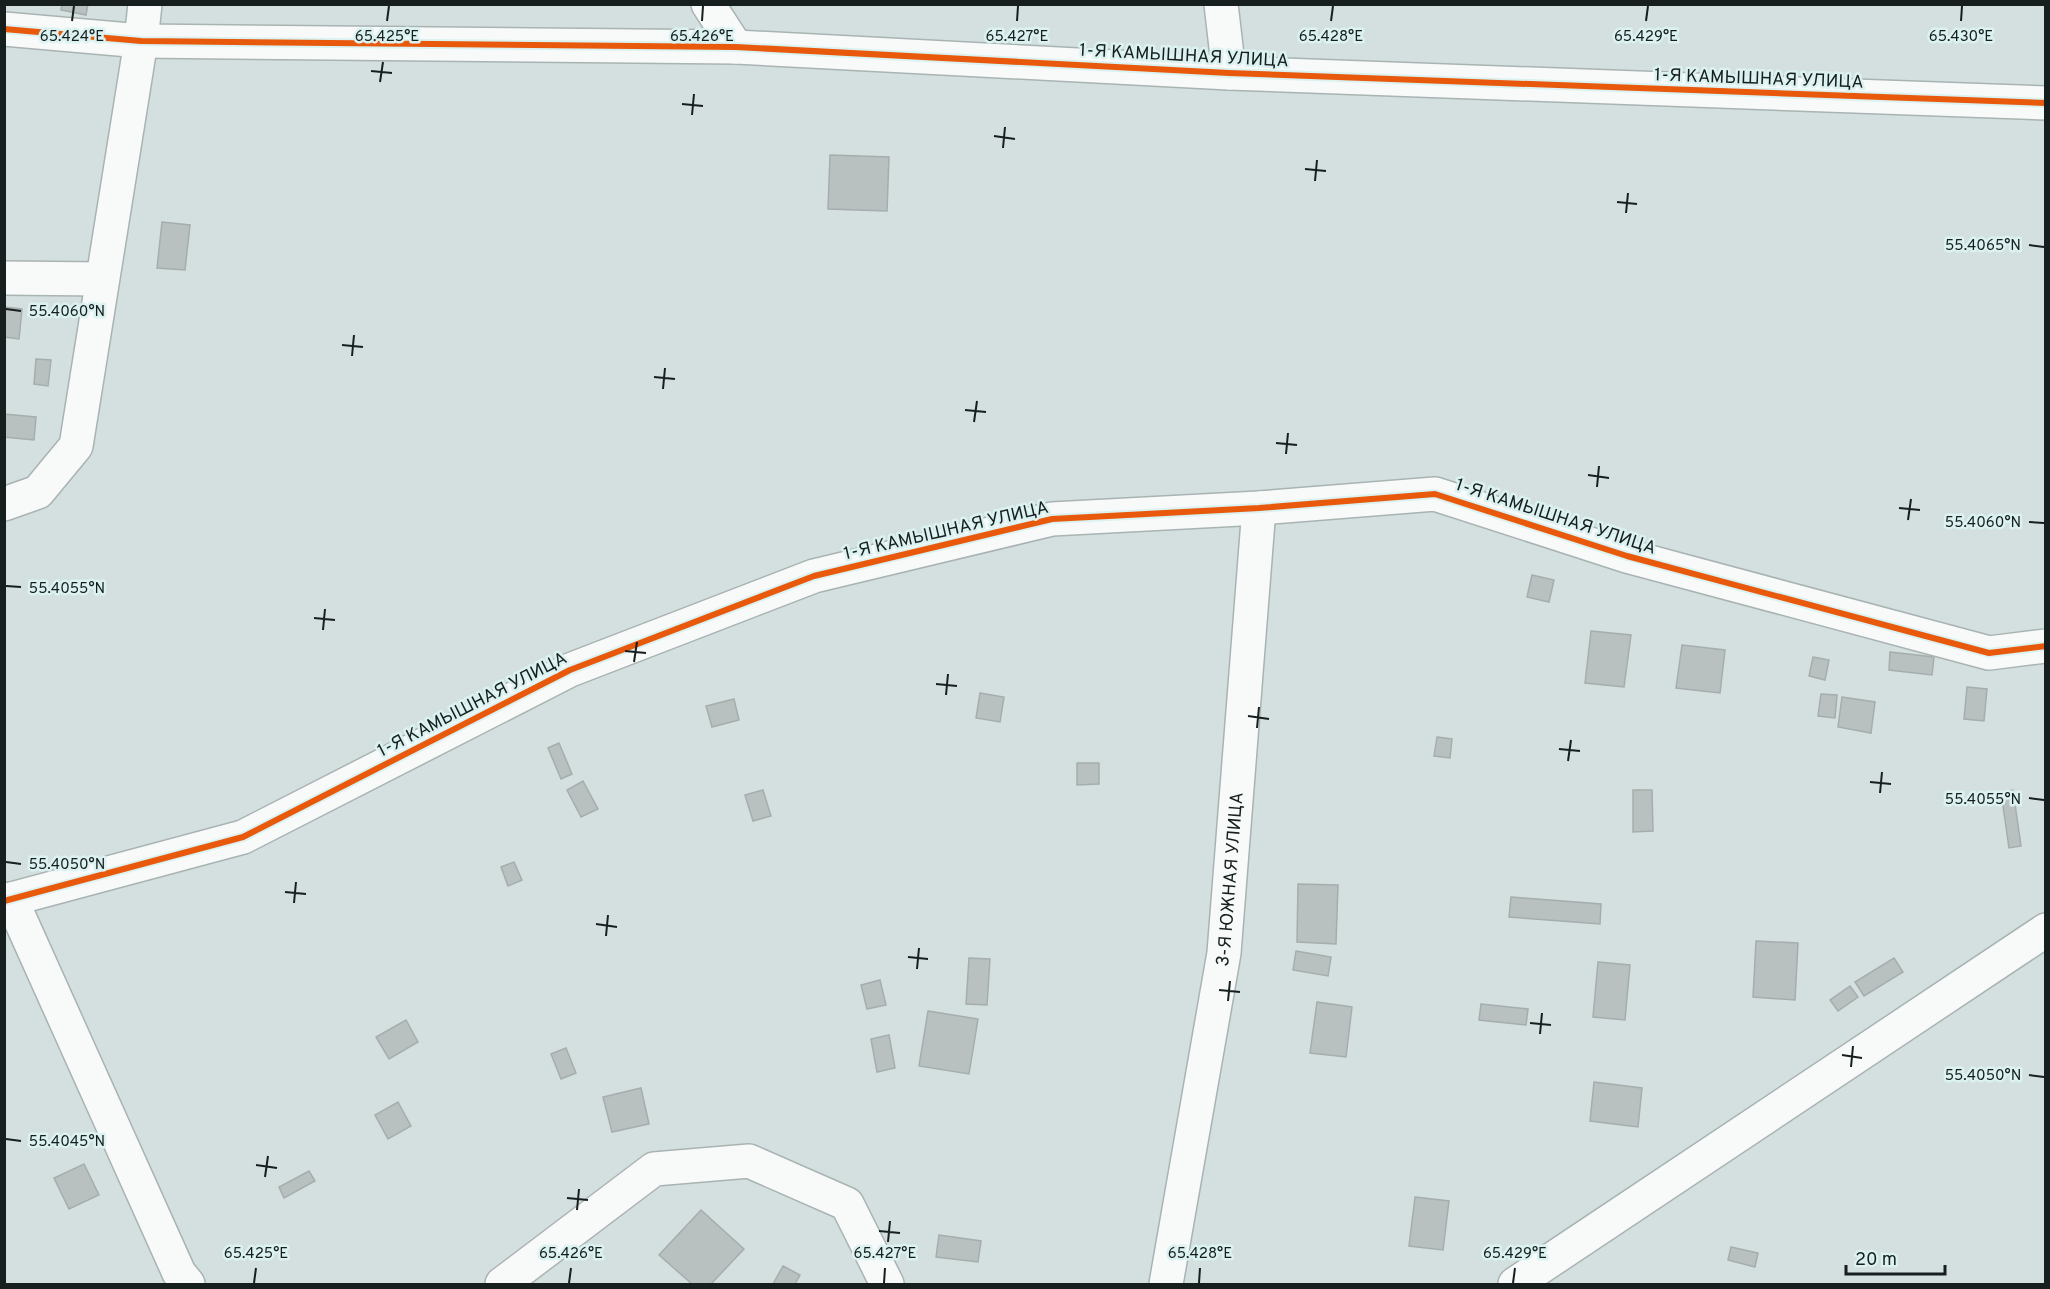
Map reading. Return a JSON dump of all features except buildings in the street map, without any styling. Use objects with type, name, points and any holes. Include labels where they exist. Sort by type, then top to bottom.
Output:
[{"type":"street","points":[[4,504],[38,492],[76,446],[145,4]]},
{"type":"street","points":[[708,4],[736,47]]},
{"type":"street","points":[[1221,4],[1229,73]]},
{"type":"street","name":"1-Я КАМЫШНАЯ УЛИЦА","points":[[4,29],[141,41],[736,47],[1229,73],[2046,103]]},
{"type":"street","points":[[4,278],[102,279]]},
{"type":"street","name":"1-Я КАМЫШНАЯ УЛИЦА","points":[[8,900],[243,837],[570,670],[814,576],[1052,519],[1259,508],[1435,494],[1627,556],[1989,653],[2046,646]]},
{"type":"street","name":"3-Я ЮЖНАЯ УЛИЦА","points":[[1166,1284],[1224,953],[1259,508]]},
{"type":"street","points":[[8,900],[179,1273],[188,1284]]},
{"type":"street","points":[[1515,1284],[2046,930]]},
{"type":"street","points":[[502,1284],[654,1170],[749,1161],[846,1204],[887,1284]]},
{"type":"cycle path","points":[[4,29],[141,41],[736,47],[1229,73],[2046,103]]},
{"type":"cycle path","points":[[4,901],[243,837],[570,670],[814,576],[1052,519],[1259,508],[1435,494],[1627,556],[1989,653],[2046,646]]}]
